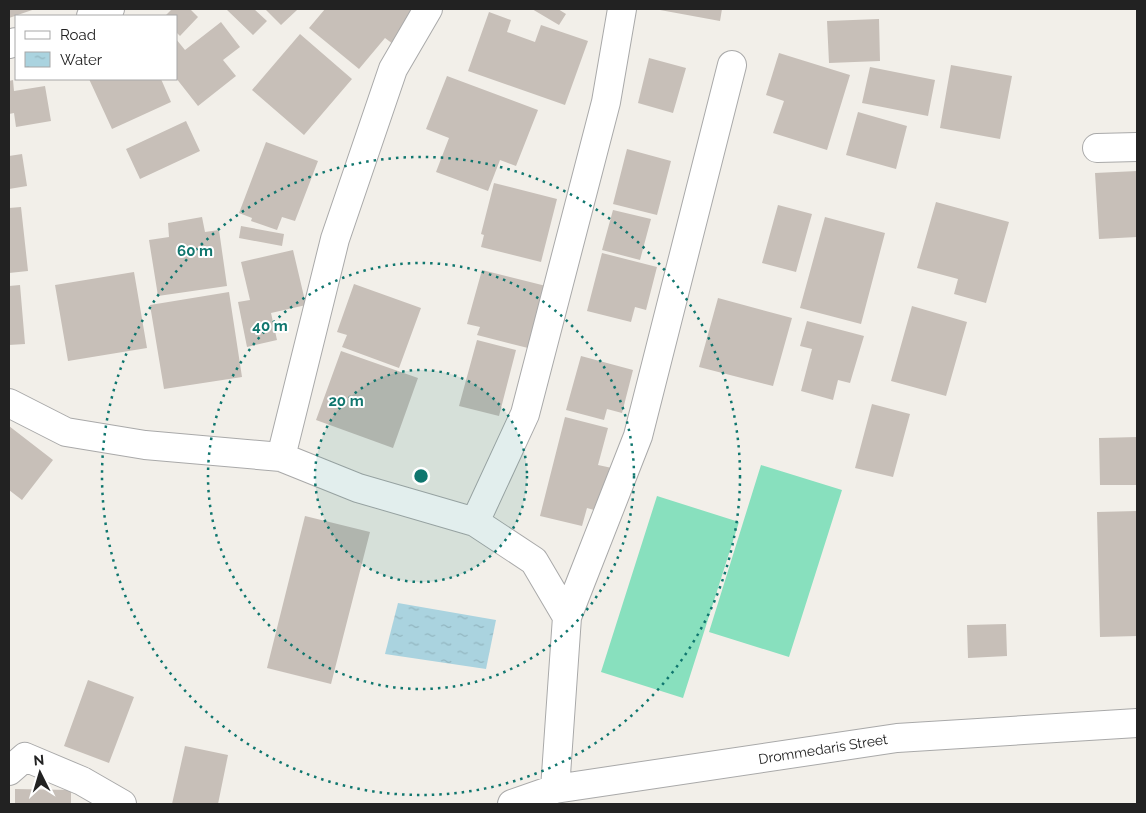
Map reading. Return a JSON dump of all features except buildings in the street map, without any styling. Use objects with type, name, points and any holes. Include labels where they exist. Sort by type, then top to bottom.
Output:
[{"type":"street","points":[[94,15],[110,9]]},
{"type":"street","points":[[281,457],[335,239],[393,69],[428,9]]},
{"type":"street","points":[[475,522],[525,414],[606,102],[622,9]]},
{"type":"street","points":[[555,790],[567,617],[638,436],[732,65]]},
{"type":"street","points":[[1097,148],[1137,147]]},
{"type":"street","points":[[9,403],[66,432],[145,445],[281,457],[358,488],[475,522],[534,561],[567,617]]},
{"type":"street","name":"Drommedaris Street","points":[[512,804],[555,790],[897,738],[1137,723]]},
{"type":"street","points":[[9,770],[25,757],[82,781],[122,804]]},
{"type":"green space","points":[[761,465],[842,490],[789,657],[709,632]]},
{"type":"green space","points":[[657,496],[739,522],[683,698],[601,672]]},
{"type":"water","points":[[398,603],[496,620],[486,669],[385,654]]}]
